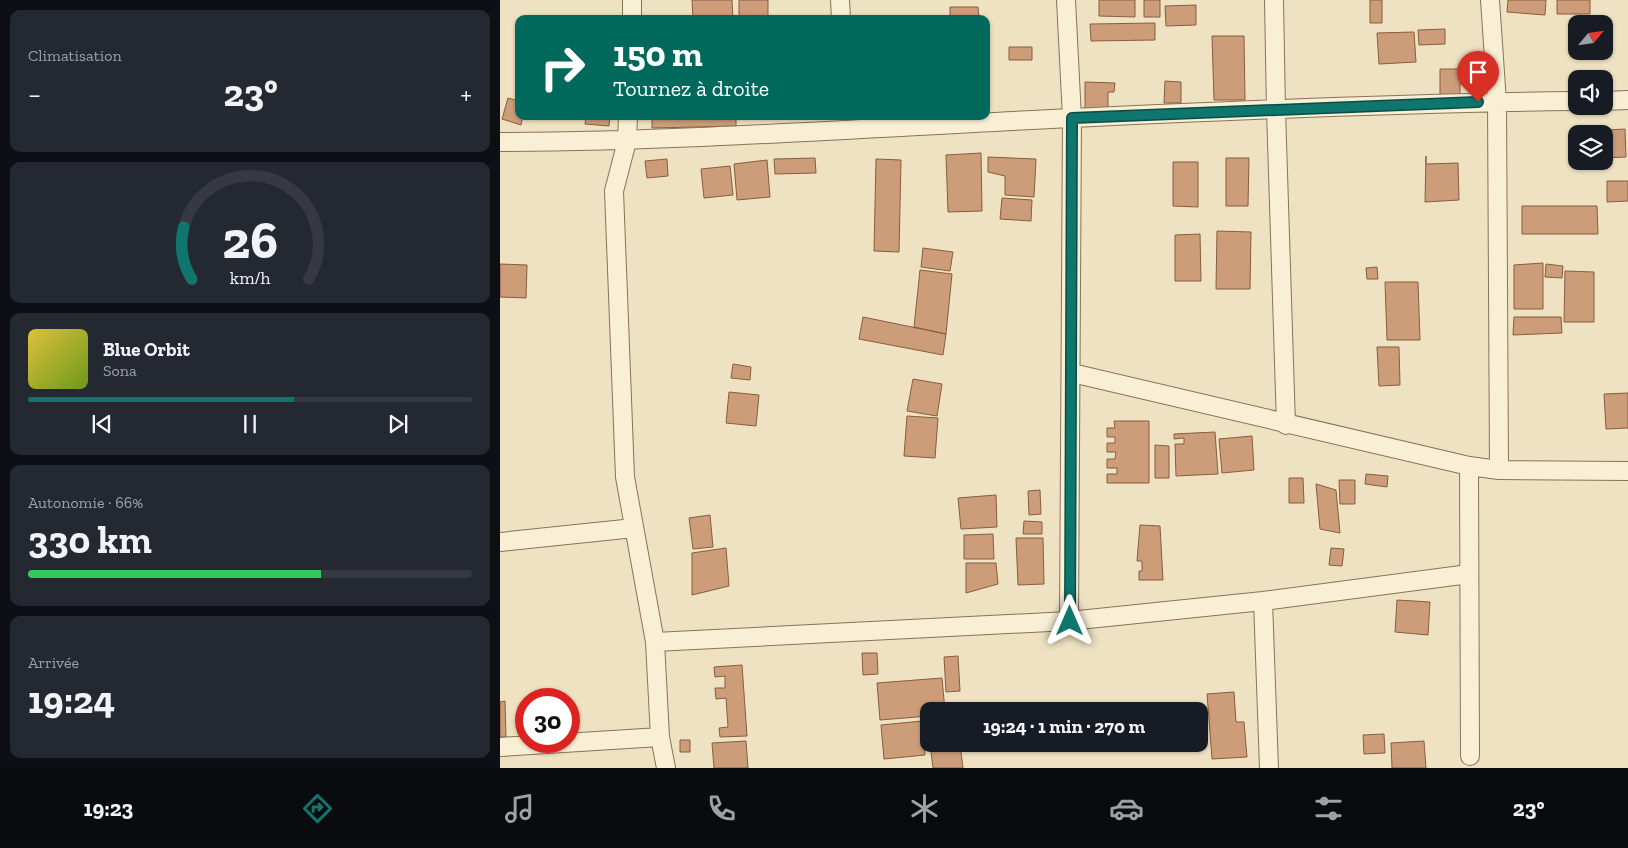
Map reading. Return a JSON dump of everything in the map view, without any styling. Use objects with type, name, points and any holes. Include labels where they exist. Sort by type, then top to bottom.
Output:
[{"type":"street","points":[[632,0],[632,15]]},
{"type":"street","points":[[840,0],[841,15]]},
{"type":"street","points":[[1066,0],[1072,118],[1070,621]]},
{"type":"street","points":[[1274,0],[1286,424]]},
{"type":"street","points":[[1490,0],[1497,102],[1499,470]]},
{"type":"street","points":[[1613,100],[1628,100]]},
{"type":"street","points":[[500,142],[627,141],[842,124],[1568,101]]},
{"type":"street","points":[[628,120],[627,141],[614,191],[624,477],[655,642],[660,737],[666,768]]},
{"type":"street","points":[[1072,373],[1469,466],[1499,470],[1628,471]]},
{"type":"street","points":[[1469,466],[1470,756]]},
{"type":"street","points":[[500,542],[634,528]]},
{"type":"street","points":[[655,642],[1070,621],[1263,601],[1469,574]]},
{"type":"street","points":[[1263,601],[1269,768]]},
{"type":"street","points":[[500,747],[660,737]]},
{"type":"building","points":[[692,0],[732,0],[733,15],[693,15]]},
{"type":"building","points":[[739,0],[768,0],[768,15],[739,15]]},
{"type":"building","points":[[1099,0],[1135,0],[1135,17],[1099,16]]},
{"type":"building","points":[[1144,0],[1160,0],[1160,17],[1144,17]]},
{"type":"building","points":[[1370,0],[1382,0],[1382,23],[1370,23]]},
{"type":"building","points":[[1508,0],[1546,0],[1545,15],[1507,12]]},
{"type":"building","points":[[1557,0],[1590,0],[1590,14],[1557,14]]},
{"type":"building","points":[[1196,5],[1196,25],[1166,26],[1165,6]]},
{"type":"building","points":[[950,7],[978,7],[979,15],[950,15]]},
{"type":"building","points":[[1155,23],[1155,40],[1091,41],[1090,24]]},
{"type":"building","points":[[1445,29],[1445,44],[1419,45],[1418,30]]},
{"type":"building","points":[[1414,32],[1416,62],[1379,64],[1377,33]]},
{"type":"building","points":[[1212,36],[1244,36],[1245,100],[1214,100]]},
{"type":"building","points":[[1009,47],[1032,47],[1032,60],[1009,60]]},
{"type":"building","points":[[1440,69],[1460,69],[1460,98],[1440,98]]},
{"type":"building","points":[[1165,81],[1181,82],[1181,103],[1164,103]]},
{"type":"building","points":[[1085,82],[1115,83],[1114,92],[1108,92],[1108,111],[1085,110]]},
{"type":"building","points":[[508,98],[515,100],[515,120],[522,120],[521,125],[502,119]]},
{"type":"building","points":[[586,120],[610,120],[609,126],[585,124]]},
{"type":"building","points":[[652,120],[736,120],[736,126],[652,128]]},
{"type":"building","points":[[1625,129],[1626,157],[1613,158],[1613,130]]},
{"type":"building","points":[[981,153],[982,211],[948,212],[946,155]]},
{"type":"building","points":[[1426,156],[1426,164],[1458,163],[1459,200],[1425,202]]},
{"type":"building","points":[[988,157],[1036,159],[1034,197],[1005,195],[1005,176],[988,172]]},
{"type":"building","points":[[815,158],[816,173],[775,174],[774,159]]},
{"type":"building","points":[[1226,158],[1249,158],[1248,206],[1226,206]]},
{"type":"building","points":[[667,159],[668,176],[647,178],[645,161]]},
{"type":"building","points":[[876,159],[901,160],[899,252],[874,251]]},
{"type":"building","points":[[767,160],[770,197],[737,200],[734,164]]},
{"type":"building","points":[[1173,162],[1198,162],[1198,207],[1173,206]]},
{"type":"building","points":[[730,166],[733,195],[704,198],[701,169]]},
{"type":"building","points":[[1607,181],[1628,181],[1628,201],[1607,202]]},
{"type":"building","points":[[1002,198],[1032,200],[1031,221],[1000,219]]},
{"type":"building","points":[[1522,206],[1597,206],[1598,234],[1522,234]]},
{"type":"building","points":[[1217,231],[1251,232],[1250,289],[1216,289]]},
{"type":"building","points":[[1200,234],[1201,281],[1175,281],[1175,235]]},
{"type":"building","points":[[923,248],[953,252],[950,271],[921,267]]},
{"type":"building","points":[[1543,263],[1543,309],[1514,309],[1514,265]]},
{"type":"building","points":[[500,264],[527,265],[526,298],[500,297]]},
{"type":"building","points":[[1546,264],[1563,266],[1562,278],[1545,277]]},
{"type":"building","points":[[1377,267],[1378,279],[1367,279],[1366,268]]},
{"type":"building","points":[[920,270],[952,274],[946,334],[914,327]]},
{"type":"building","points":[[1565,271],[1594,272],[1594,322],[1564,322]]},
{"type":"building","points":[[1385,282],[1418,282],[1420,340],[1387,340]]},
{"type":"building","points":[[863,317],[946,334],[943,355],[859,339]]},
{"type":"building","points":[[1514,317],[1561,317],[1562,333],[1513,335]]},
{"type":"building","points":[[1377,347],[1399,347],[1400,385],[1379,386]]},
{"type":"building","points":[[733,364],[751,367],[750,380],[731,378]]},
{"type":"building","points":[[913,379],[942,384],[937,416],[907,411]]},
{"type":"building","points":[[729,392],[759,395],[756,426],[726,423]]},
{"type":"building","points":[[1628,393],[1628,428],[1606,429],[1604,394]]},
{"type":"building","points":[[907,416],[938,418],[935,458],[904,456]]},
{"type":"building","points":[[1114,421],[1149,421],[1149,483],[1107,483],[1107,474],[1117,474],[1117,468],[1107,468],[1107,459],[1115,459],[1116,452],[1107,452],[1107,443],[1115,443],[1115,437],[1107,437],[1107,428],[1115,428]]},
{"type":"building","points":[[1215,432],[1218,474],[1176,476],[1175,444],[1184,444],[1184,438],[1174,439],[1174,434]]},
{"type":"building","points":[[1252,436],[1254,470],[1222,473],[1219,439]]},
{"type":"building","points":[[1155,445],[1169,446],[1169,478],[1155,478]]},
{"type":"building","points":[[1366,474],[1388,476],[1387,487],[1365,484]]},
{"type":"building","points":[[1289,478],[1303,478],[1304,503],[1289,503]]},
{"type":"building","points":[[1339,480],[1355,480],[1355,504],[1340,504]]},
{"type":"building","points":[[1316,484],[1336,490],[1340,533],[1320,529]]},
{"type":"building","points":[[1040,490],[1041,514],[1029,515],[1028,491]]},
{"type":"building","points":[[996,495],[997,527],[961,529],[958,498]]},
{"type":"building","points":[[710,515],[713,547],[693,549],[689,518]]},
{"type":"building","points":[[1024,521],[1042,522],[1042,534],[1023,534]]},
{"type":"building","points":[[1140,525],[1160,526],[1163,580],[1139,580],[1139,571],[1142,571],[1142,561],[1137,561]]},
{"type":"building","points":[[993,534],[994,559],[964,559],[964,535]]},
{"type":"building","points":[[1016,538],[1043,538],[1044,584],[1018,585]]},
{"type":"building","points":[[726,548],[729,586],[692,595],[692,553]]},
{"type":"building","points":[[1331,548],[1344,549],[1342,566],[1329,565]]},
{"type":"building","points":[[966,563],[996,563],[998,584],[966,593]]},
{"type":"building","points":[[1397,600],[1430,602],[1428,635],[1395,632]]},
{"type":"building","points":[[862,653],[877,653],[878,674],[863,675]]},
{"type":"building","points":[[958,656],[960,691],[946,692],[944,657]]},
{"type":"building","points":[[742,665],[747,736],[720,737],[719,728],[728,727],[726,698],[716,699],[715,688],[725,688],[725,676],[715,677],[714,667]]},
{"type":"building","points":[[942,678],[944,702],[920,702],[920,717],[880,720],[877,683]]},
{"type":"building","points":[[1234,692],[1236,722],[1244,722],[1247,757],[1212,759],[1207,694]]},
{"type":"building","points":[[505,701],[506,737],[500,737],[500,702]]},
{"type":"building","points":[[920,721],[920,752],[925,752],[925,755],[884,759],[881,725]]},
{"type":"building","points":[[1384,734],[1385,753],[1364,754],[1363,735]]},
{"type":"building","points":[[680,740],[690,740],[690,752],[680,752]]},
{"type":"building","points":[[746,741],[748,768],[714,768],[712,743]]},
{"type":"building","points":[[1424,741],[1426,768],[1392,768],[1391,743]]},
{"type":"building","points":[[931,752],[961,752],[963,768],[933,768]]},
{"type":"route","points":[[1070,621],[1072,118],[1478,102]]}]
